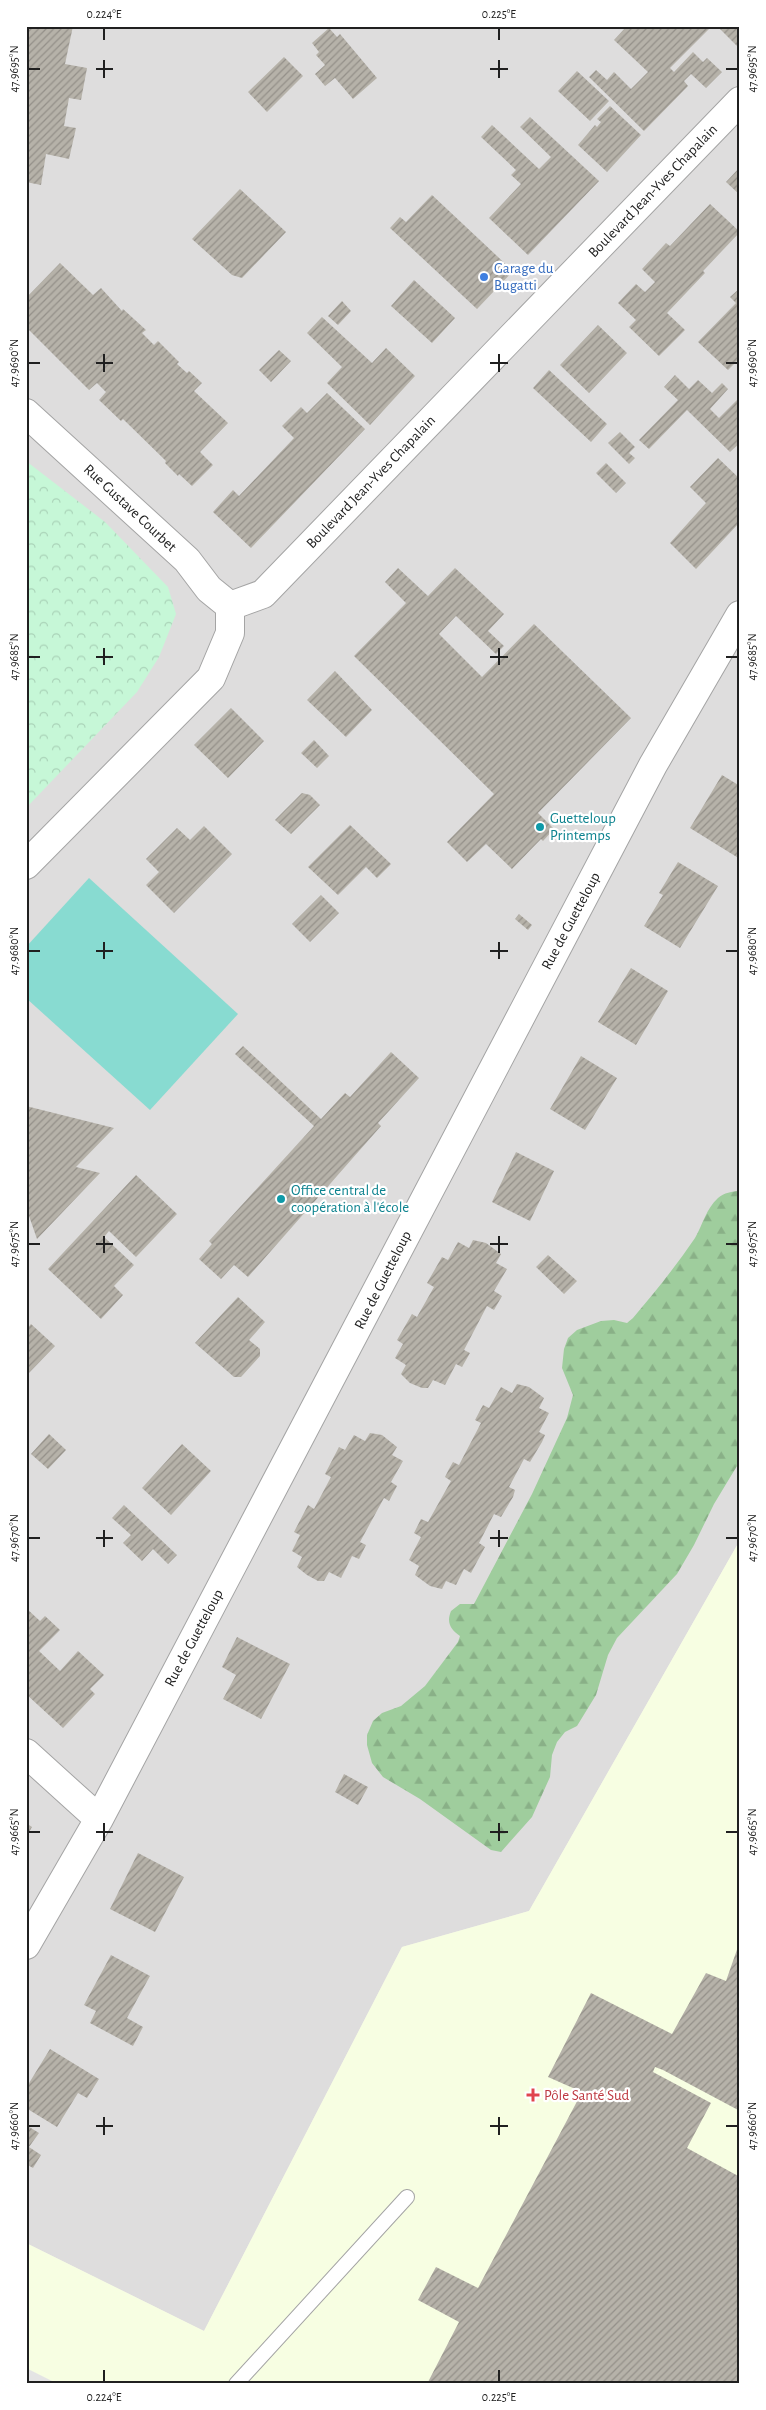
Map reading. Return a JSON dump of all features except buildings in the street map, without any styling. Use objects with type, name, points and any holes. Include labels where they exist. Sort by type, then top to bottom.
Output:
[{"type":"street","name":"Boulevard Jean-Yves Chapalain","points":[[230,606],[263,594],[740,101]]},
{"type":"street","name":"Rue Gustave Courbet","points":[[26,413],[186,560],[210,589],[230,606]]},
{"type":"street","points":[[26,865],[211,678],[230,633],[230,606]]},
{"type":"street","name":"Rue de Guetteloup","points":[[26,1945],[99,1819],[654,765],[740,615]]},
{"type":"street","points":[[26,1753],[99,1819]]},
{"type":"lane","points":[[236,2384],[407,2197]]},
{"type":"shaded area","points":[[26,26],[740,26],[740,1540],[529,1911],[402,1947],[204,2331],[26,2243]]},
{"type":"shaded area","points":[[89,878],[238,1014],[150,1110],[26,998],[26,947]]},
{"type":"shaded area","name":"Pôle Santé Sud","points":[[740,1540],[740,2384],[26,2384],[26,2243],[204,2331],[402,1947],[529,1911]]},
{"type":"shaded area","points":[[26,2368],[58,2384],[26,2384]]},
{"type":"green space","points":[[26,461],[105,522],[168,587],[176,614],[159,657],[137,692],[26,808]]},
{"type":"green space","points":[[740,1191],[740,1461],[714,1504],[677,1574],[617,1638],[608,1655],[596,1695],[577,1726],[565,1732],[557,1742],[552,1755],[550,1777],[532,1817],[501,1852],[491,1850],[420,1799],[383,1777],[372,1763],[367,1745],[367,1735],[373,1721],[382,1713],[401,1706],[425,1686],[458,1642],[460,1636],[452,1629],[449,1623],[451,1611],[460,1604],[474,1604],[532,1494],[567,1418],[573,1395],[562,1368],[564,1349],[568,1338],[577,1330],[601,1321],[614,1320],[627,1323],[633,1318],[695,1238],[714,1202],[725,1194]]},
{"type":"place","name":"Garage du Bugatti","points":[[484,277]]},
{"type":"place","name":"Guetteloup Printemps","points":[[540,827]]},
{"type":"place","name":"Office central de coopération à l'école","points":[[281,1199]]},
{"type":"place","name":"Pôle Santé Sud","points":[[533,2095]]}]
